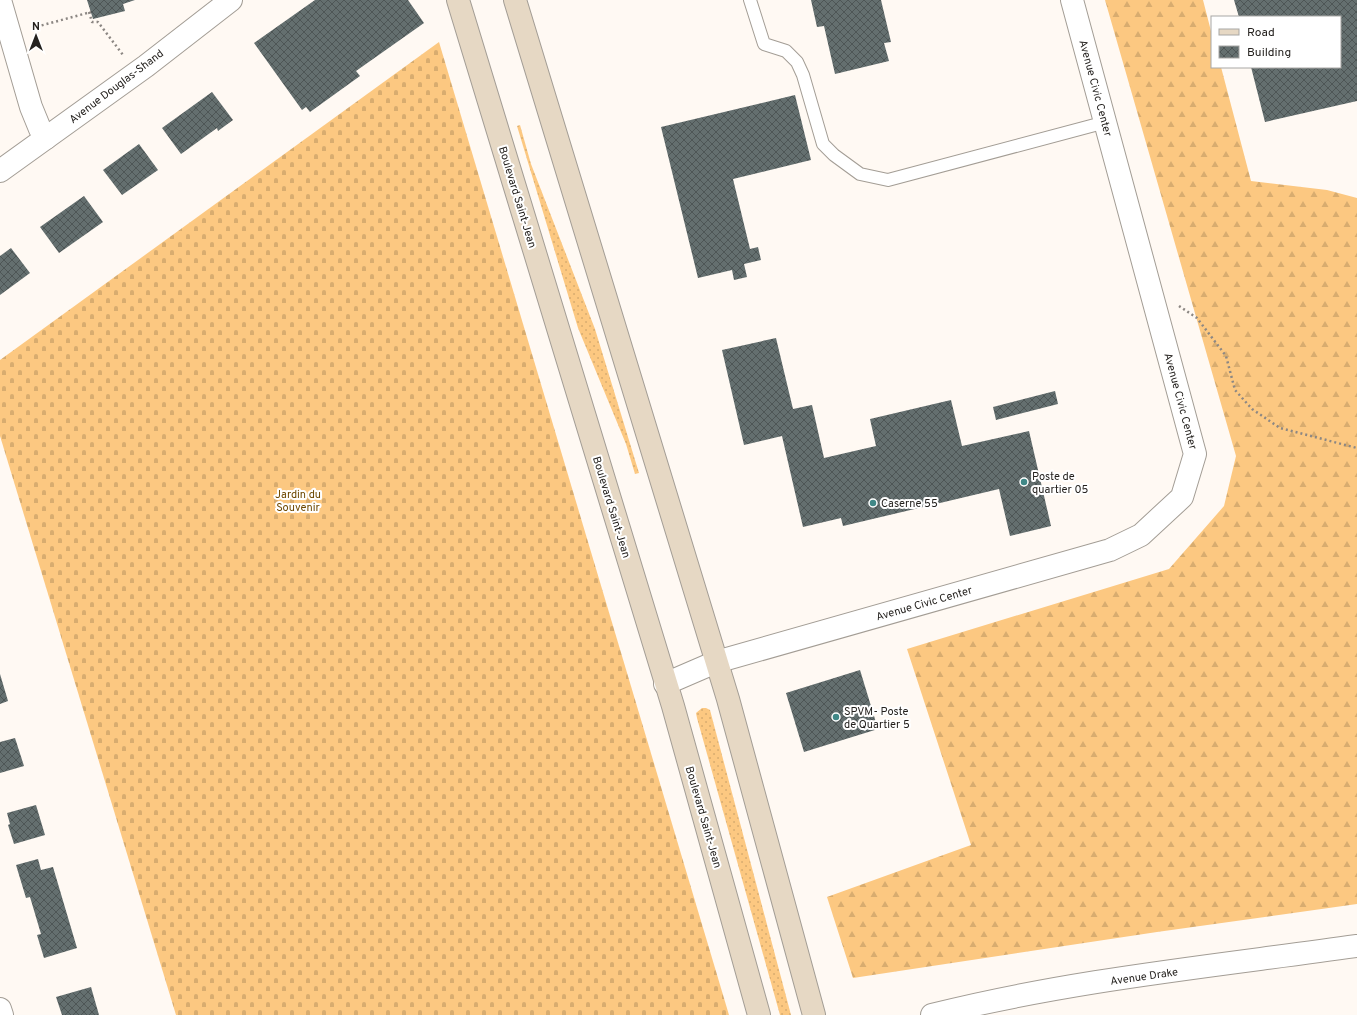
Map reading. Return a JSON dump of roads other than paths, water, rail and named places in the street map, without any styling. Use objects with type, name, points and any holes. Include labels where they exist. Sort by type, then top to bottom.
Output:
[{"type":"main road","name":"Boulevard Saint-Jean","points":[[458,0],[665,684],[759,1015]]},
{"type":"main road","points":[[515,0],[728,699],[814,1015]]},
{"type":"street","points":[[0,0],[31,107],[46,138]]},
{"type":"street","name":"Avenue Douglas-Shand","points":[[0,171],[146,66],[231,0]]},
{"type":"street","name":"Avenue Civic Center","points":[[665,684],[716,662],[1110,550],[1141,535],[1182,497],[1195,454],[1072,0]]},
{"type":"street","name":"Avenue Drake","points":[[932,1015],[1001,998],[1068,986],[1357,946]]},
{"type":"street","points":[[0,1009],[2,1015]]},
{"type":"lane","points":[[750,0],[764,44],[786,51],[797,62],[803,75],[823,144],[834,155],[860,174],[888,180],[1106,122]]},
{"type":"place","name":"Poste de quartier 05","points":[[1024,482]]},
{"type":"place","name":"Caserne 55","points":[[873,503]]},
{"type":"place","name":"SPVM- Poste de Quartier 5","points":[[836,717]]},
{"type":"park label","name":"Jardin du Souvenir","points":[[298,500]]}]
